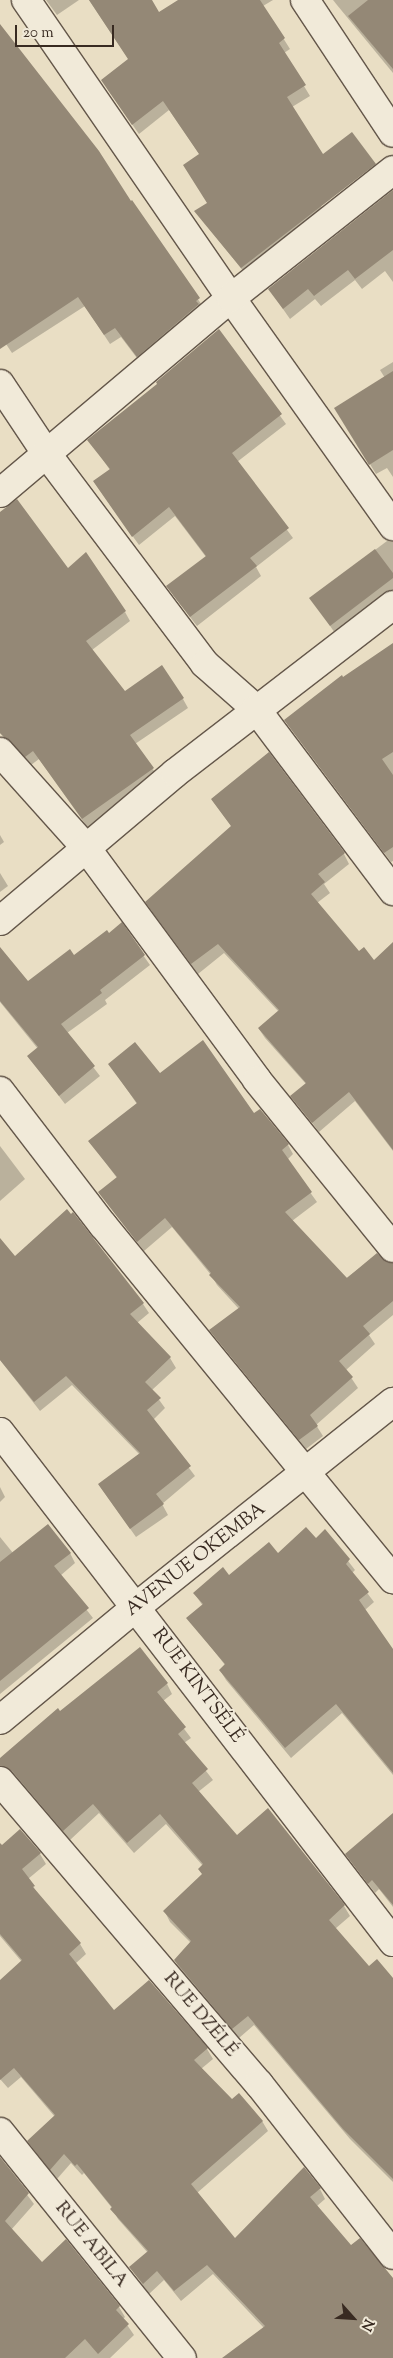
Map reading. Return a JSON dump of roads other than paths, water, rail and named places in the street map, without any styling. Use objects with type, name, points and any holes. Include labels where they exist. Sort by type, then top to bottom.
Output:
[{"type":"street","points":[[26,0],[231,298],[393,526]]},
{"type":"street","points":[[305,0],[393,133]]},
{"type":"street","points":[[0,493],[231,298],[393,170]]},
{"type":"street","points":[[0,384],[46,453],[205,664],[256,709],[393,892]]},
{"type":"street","points":[[0,921],[175,774],[256,709],[393,605]]},
{"type":"street","points":[[0,752],[87,849],[257,1080],[393,1248]]},
{"type":"street","points":[[0,1091],[103,1225],[305,1474],[393,1579]]},
{"type":"street","name":"AVENUE OKEMBA","points":[[0,1720],[136,1607],[393,1402]]},
{"type":"street","name":"RUE KINTSÉLÉ","points":[[0,1432],[393,1942]]},
{"type":"street","name":"RUE DZÉLÉ","points":[[0,1781],[259,2084],[393,2255]]},
{"type":"street","name":"RUE ABILA","points":[[0,2132],[182,2358]]}]
